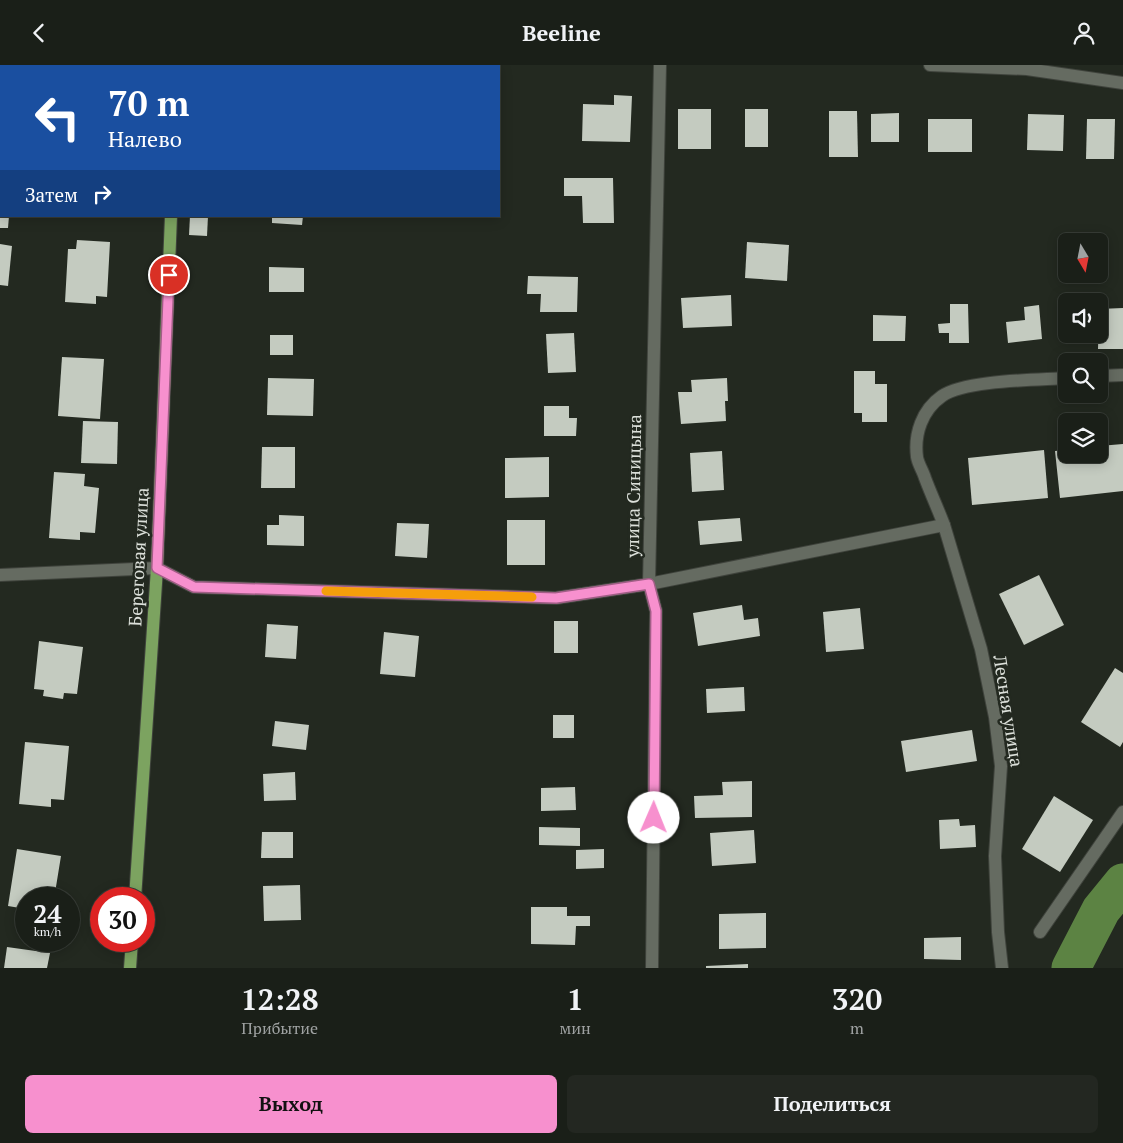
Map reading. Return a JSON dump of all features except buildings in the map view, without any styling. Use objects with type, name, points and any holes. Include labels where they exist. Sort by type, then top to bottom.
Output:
[{"type":"main road","name":"Береговая улица","points":[[136,887],[157,568],[171,217]]},
{"type":"main road","points":[[130,968],[131,952]]},
{"type":"street","name":"улица Синицына","points":[[652,968],[656,611],[649,584],[660,65]]},
{"type":"street","points":[[930,65],[1027,67],[1123,83]]},
{"type":"street","points":[[1108,376],[1123,375]]},
{"type":"street","name":"Лесная улица","points":[[1002,968],[998,933],[995,856],[1001,767],[995,717],[981,649],[944,525],[918,459],[917,441],[920,424],[930,406],[943,395],[985,384],[1058,379]]},
{"type":"street","points":[[0,575],[157,568],[194,587],[556,598],[649,584],[944,525]]},
{"type":"street","points":[[1040,932],[1123,812]]},
{"type":"waterway","points":[[1071,968],[1101,910],[1123,883]]},
{"type":"slow traffic","points":[[326,591],[532,597]]},
{"type":"route","points":[[169,275],[157,568],[194,587],[556,598],[649,584],[656,611],[654,818]]}]
